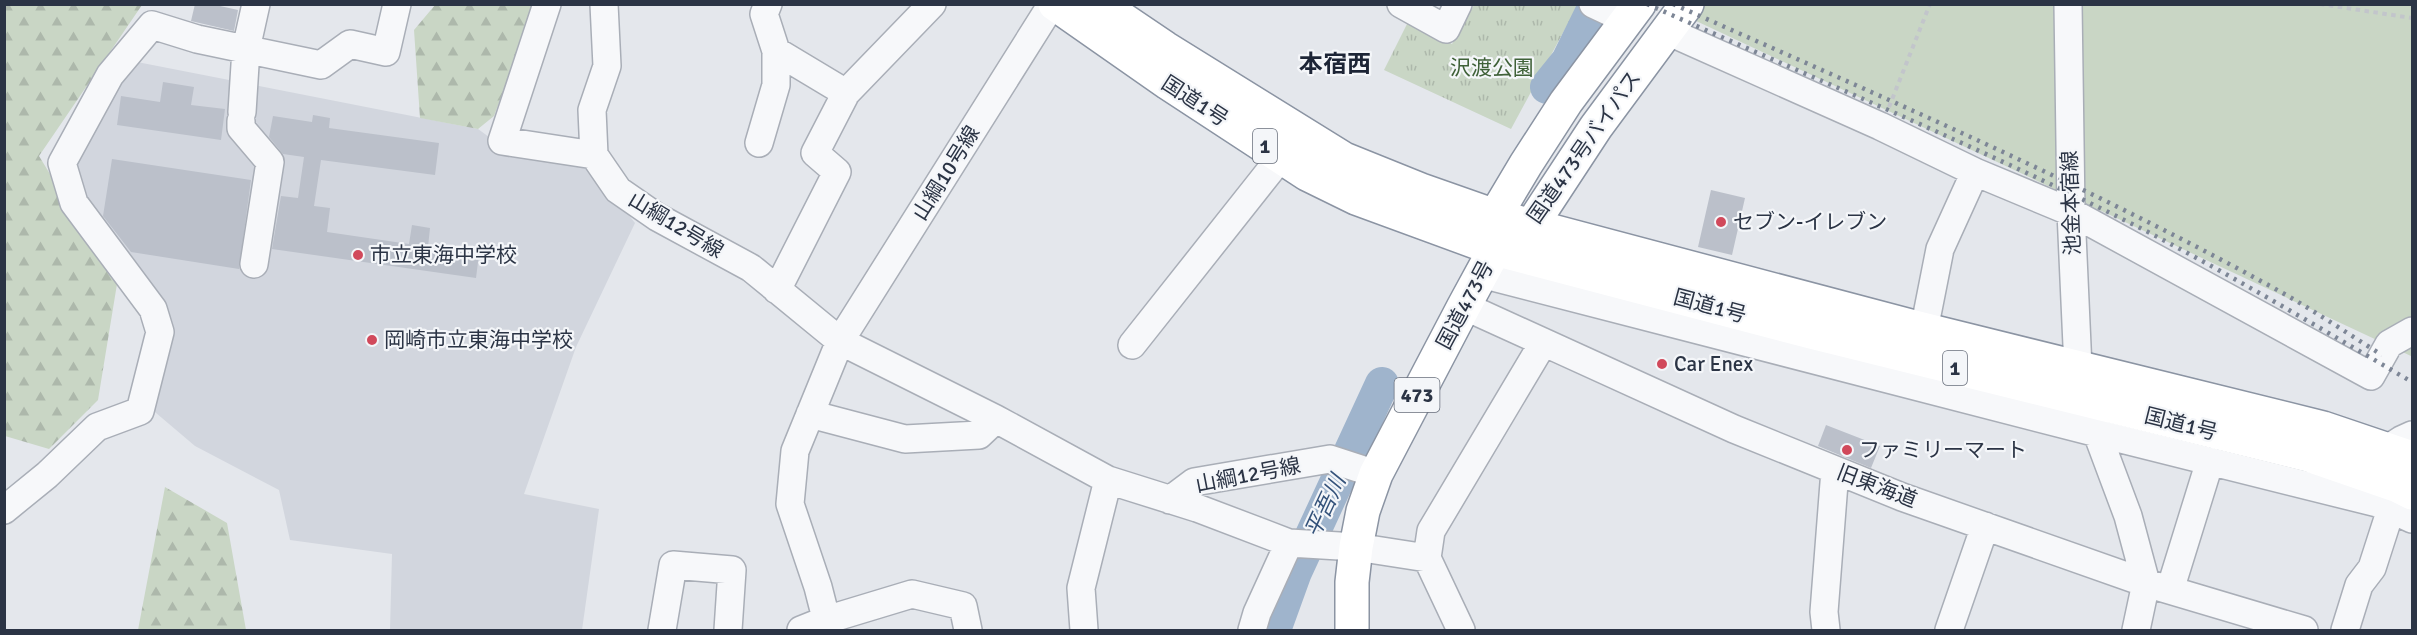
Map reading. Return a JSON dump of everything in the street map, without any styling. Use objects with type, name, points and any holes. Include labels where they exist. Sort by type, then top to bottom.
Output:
[{"type":"highway","name":"国道1号","points":[[1054,4],[1168,83],[1307,174],[1488,262],[1627,284],[2085,401],[2308,455],[2355,471],[2398,506]]},
{"type":"highway","name":"国道1号","points":[[1100,4],[1165,48],[1344,159],[1494,216],[1924,330],[2404,448]]},
{"type":"highway","name":"国道473号バイパス","points":[[1488,262],[1531,226],[1596,127],[1687,4]]},
{"type":"highway","name":"国道473号バイパス","points":[[1488,262],[1494,216],[1566,102],[1619,11]]},
{"type":"highway","name":"国道473号","points":[[1352,630],[1352,582],[1356,547],[1363,511],[1376,474],[1488,262]]},
{"type":"street","points":[[254,264],[270,162],[241,128],[246,49],[256,4]]},
{"type":"street","points":[[4,510],[47,475],[97,427],[140,411],[160,332],[153,309],[74,203],[62,163],[110,75],[152,25],[197,39],[321,65],[350,44],[386,52],[398,4]]},
{"type":"street","points":[[547,4],[502,141],[594,155],[592,110],[607,66],[604,4]]},
{"type":"street","points":[[759,143],[776,85],[776,51],[764,14],[768,4]]},
{"type":"street","points":[[777,290],[837,172],[815,153],[846,93],[932,4]]},
{"type":"street","name":"山綱10号線","points":[[828,625],[803,539],[790,504],[795,451],[840,341],[1054,4]]},
{"type":"street","points":[[1401,4],[1446,29],[1458,4]]},
{"type":"street","name":"池金本宿線","points":[[2068,4],[2071,212],[2078,368],[2085,401],[2128,516],[2158,586]]},
{"type":"street","points":[[1667,31],[1880,126],[1975,172],[2071,212],[2371,376],[2389,344],[2412,331]]},
{"type":"street","points":[[776,51],[846,93]]},
{"type":"street","name":"山綱12号線","points":[[594,155],[618,190],[657,217],[751,268],[840,341],[996,419],[1108,480],[1289,543],[1356,547],[1427,558]]},
{"type":"street","points":[[1132,345],[1281,157]]},
{"type":"street","points":[[1924,330],[1940,249],[1975,172]]},
{"type":"street","points":[[1488,262],[1648,317],[2097,433],[2398,506],[2372,568],[2359,585],[2345,630]]},
{"type":"street","points":[[1627,284],[1648,317]]},
{"type":"street","name":"旧東海道","points":[[1464,306],[1734,429],[1902,497],[2158,586],[2253,623],[2304,630]]},
{"type":"street","points":[[1821,362],[1851,342]]},
{"type":"street","points":[[1461,630],[1427,558],[1431,531],[1543,343]]},
{"type":"street","points":[[810,414],[905,439],[979,435],[996,419]]},
{"type":"street","name":"山綱12号線","points":[[1170,500],[1194,482],[1330,459],[1376,474]]},
{"type":"street","points":[[2136,630],[2158,586],[2210,461]]},
{"type":"street","points":[[1825,621],[1835,470]]},
{"type":"street","points":[[1084,630],[1081,588],[1108,480]]},
{"type":"street","points":[[1949,630],[1985,526]]},
{"type":"street","points":[[1252,630],[1257,613],[1289,543]]},
{"type":"street","points":[[662,630],[673,565],[732,570],[728,630]]},
{"type":"street","points":[[801,630],[828,625],[912,594],[963,606],[968,630]]},
{"type":"path","points":[[1880,126],[1930,4]]},
{"type":"path","points":[[2320,4],[2412,18]]},
{"type":"shaded area","name":"岡崎市立東海中学校","points":[[132,61],[478,129],[515,156],[587,162],[635,223],[576,347],[524,494],[599,509],[582,630],[390,630],[392,554],[290,540],[279,490],[195,446],[149,407],[167,333],[89,213],[70,166]]},
{"type":"green space","points":[[4,5],[142,5],[39,156],[117,284],[98,400],[49,449],[5,436]]},
{"type":"green space","points":[[435,5],[535,5],[494,116],[478,129],[420,118],[414,30]]},
{"type":"green space","name":"沢渡公園","points":[[1474,5],[1578,5],[1511,129],[1384,70],[1409,20],[1452,44]]},
{"type":"green space","points":[[1662,5],[2412,5],[2412,355],[2411,356]]},
{"type":"green space","points":[[165,487],[227,523],[246,630],[138,630]]},
{"type":"building","points":[[195,4],[211,4],[238,10],[234,31],[191,21]]},
{"type":"building","points":[[163,82],[194,87],[191,105],[225,109],[221,140],[117,125],[121,96],[160,102]]},
{"type":"building","points":[[313,115],[330,118],[329,128],[439,143],[435,175],[321,160],[314,206],[330,208],[327,232],[409,244],[412,225],[430,228],[428,247],[479,254],[476,278],[272,249],[281,196],[298,198],[304,157],[283,154],[269,137],[273,116],[312,122]]},
{"type":"building","points":[[112,159],[251,180],[239,269],[131,252],[103,216]]},
{"type":"building","name":"セブン-イレブン","points":[[1711,190],[1745,198],[1732,255],[1698,247]]},
{"type":"building","name":"ファミリーマート","points":[[1826,425],[1880,446],[1871,468],[1818,446]]},
{"type":"waterway","name":"平吾川","points":[[1547,87],[1568,61],[1596,4]]},
{"type":"waterway","name":"平吾川","points":[[1274,630],[1295,572],[1382,384]]},
{"type":"railway","points":[[1647,4],[1962,143],[2087,201],[2215,268],[2412,382]]},
{"type":"railway","points":[[1673,4],[1975,139],[2124,210],[2284,294],[2382,355]]},
{"type":"place","name":"セブン-イレブン","points":[[1721,222]]},
{"type":"place","name":"市立東海中学校","points":[[358,255]]},
{"type":"place","name":"岡崎市立東海中学校","points":[[372,340]]},
{"type":"place","name":"Car Enex","points":[[1662,364]]},
{"type":"place","name":"ファミリーマート","points":[[1847,450]]},
{"type":"district","name":"本宿西","points":[[1335,64]]}]
